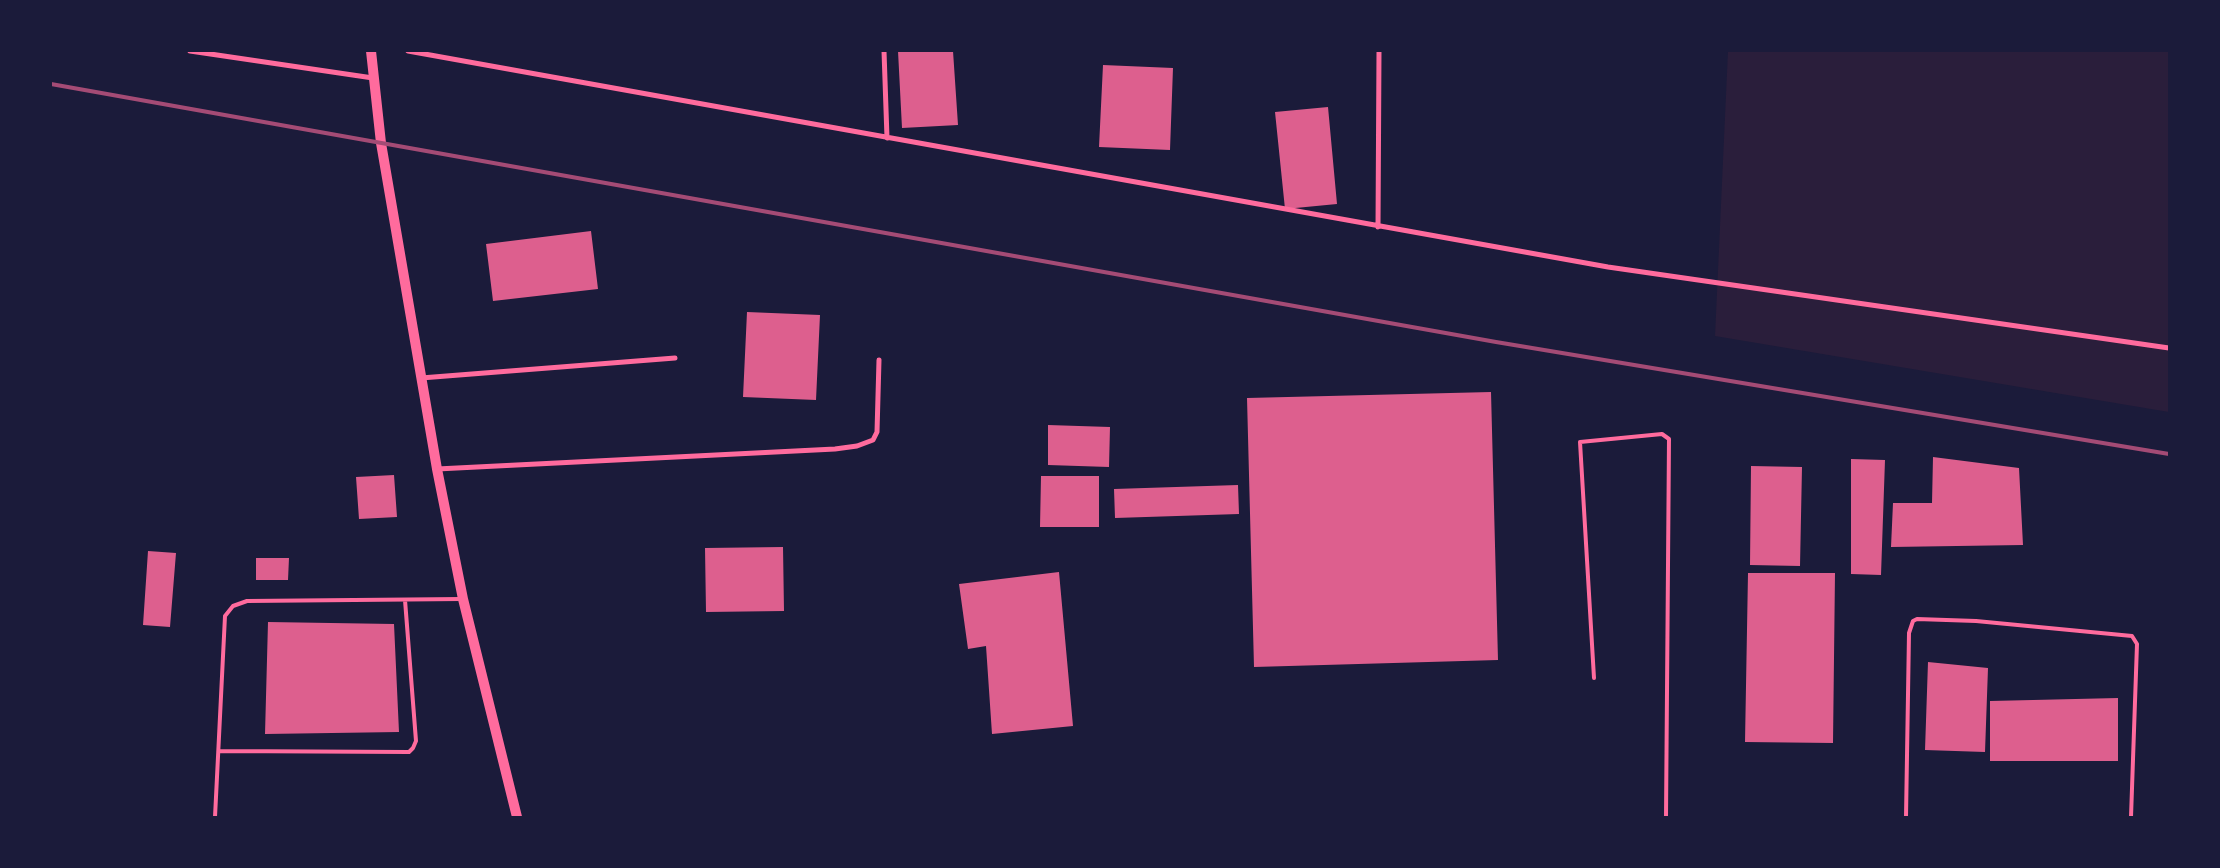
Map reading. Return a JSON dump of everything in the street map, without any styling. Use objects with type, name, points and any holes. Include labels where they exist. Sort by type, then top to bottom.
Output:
[{"type":"main road","points":[[372,51],[373,78],[381,143],[437,469],[463,599],[517,817]]},
{"type":"street","points":[[190,51],[373,78]]},
{"type":"street","points":[[408,51],[1608,268],[2169,348]]},
{"type":"street","points":[[884,51],[887,138]]},
{"type":"street","points":[[1378,227],[1379,51]]},
{"type":"street","points":[[420,378],[675,358]]},
{"type":"street","points":[[437,469],[834,449],[857,446],[874,440],[877,432],[879,360]]},
{"type":"lane","points":[[1594,678],[1580,442],[1662,434],[1669,439],[1666,817]]},
{"type":"lane","points":[[215,817],[225,616],[233,606],[247,601],[463,599]]},
{"type":"lane","points":[[219,751],[409,752],[414,748],[416,741],[406,600]]},
{"type":"lane","points":[[1906,817],[1909,634],[1913,621],[1917,619],[1976,622],[2132,636],[2137,644],[2132,817]]},
{"type":"shaded area","points":[[1728,51],[2169,51],[2169,412],[1715,336]]},
{"type":"building","points":[[898,51],[953,51],[958,125],[902,128]]},
{"type":"building","points":[[1103,65],[1173,68],[1170,150],[1099,147]]},
{"type":"building","points":[[1328,107],[1337,204],[1285,209],[1275,112]]},
{"type":"building","points":[[591,231],[598,289],[493,301],[486,244]]},
{"type":"building","points":[[747,312],[820,315],[816,400],[743,397]]},
{"type":"building","points":[[1491,392],[1498,660],[1254,667],[1247,398]]},
{"type":"building","points":[[1048,425],[1110,427],[1109,467],[1048,465]]},
{"type":"building","points":[[1933,457],[2019,468],[2023,545],[1891,547],[1893,503],[1932,503]]},
{"type":"building","points":[[1851,459],[1885,460],[1881,575],[1851,574]]},
{"type":"building","points":[[1751,466],[1802,467],[1800,566],[1750,565]]},
{"type":"building","points":[[394,475],[397,517],[359,519],[356,477]]},
{"type":"building","points":[[1041,476],[1099,476],[1099,527],[1040,527]]},
{"type":"building","points":[[1238,485],[1239,514],[1115,518],[1114,489]]},
{"type":"building","points":[[783,547],[784,611],[706,612],[705,548]]},
{"type":"building","points":[[148,551],[176,553],[170,627],[143,625]]},
{"type":"building","points":[[256,558],[289,558],[288,580],[256,580]]},
{"type":"building","points":[[1059,572],[1073,726],[992,734],[986,646],[968,649],[959,584]]},
{"type":"building","points":[[1748,573],[1835,573],[1833,743],[1745,742]]},
{"type":"building","points":[[268,622],[394,624],[399,732],[265,734]]},
{"type":"building","points":[[1928,662],[1988,668],[1985,752],[1925,750]]},
{"type":"building","points":[[2118,698],[2118,761],[1990,761],[1990,701]]},
{"type":"railway","points":[[51,84],[1496,342],[2169,454]]}]
